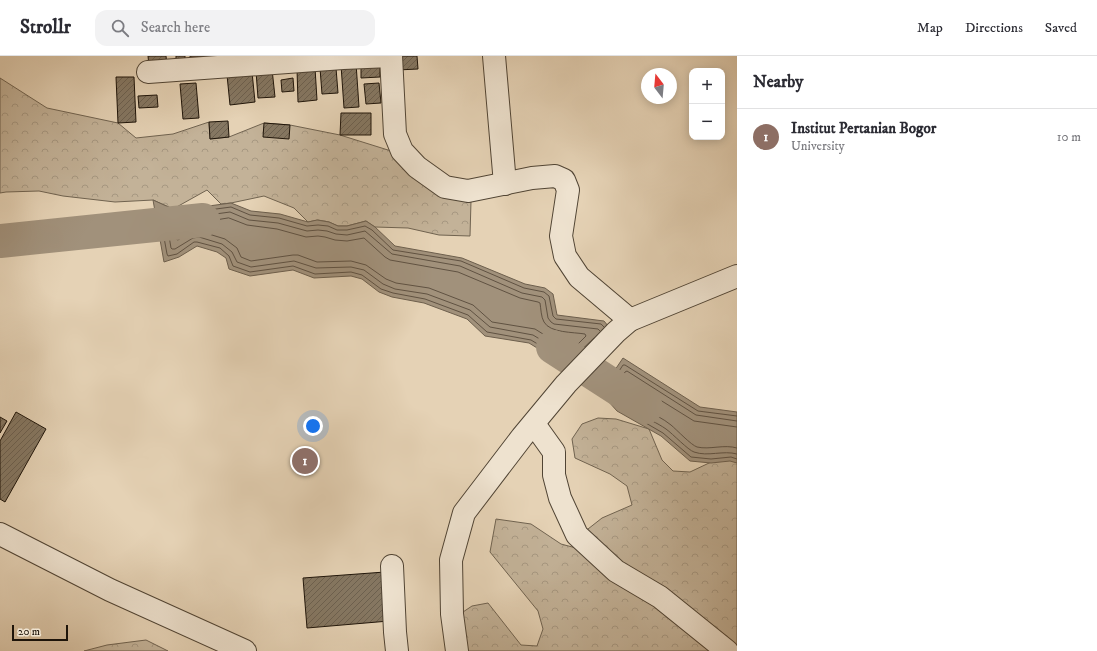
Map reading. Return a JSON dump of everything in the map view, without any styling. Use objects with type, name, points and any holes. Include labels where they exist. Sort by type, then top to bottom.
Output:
[{"type":"street","points":[[148,72],[391,56],[395,134],[402,152],[417,167],[445,186],[468,191],[532,178],[555,176],[564,180],[568,190],[561,236],[565,256],[579,277],[623,326]]},
{"type":"street","points":[[494,56],[505,184]]},
{"type":"street","points":[[457,651],[452,614],[451,560],[464,513],[522,437],[566,384],[623,326],[737,276]]},
{"type":"street","points":[[534,424],[554,452],[554,475],[560,498],[577,535],[616,571],[660,597],[726,651]]},
{"type":"street","points":[[0,534],[110,590],[245,651]]},
{"type":"street","points":[[392,566],[397,651]]},
{"type":"green space","points":[[0,78],[47,108],[118,123],[136,138],[173,134],[209,122],[210,139],[229,137],[264,123],[290,125],[340,135],[420,160],[471,201],[470,236],[439,235],[408,228],[375,227],[366,221],[347,226],[338,226],[329,222],[318,220],[308,222],[294,208],[264,196],[221,204],[207,190],[173,209],[153,200],[115,202],[63,196],[39,191],[0,193]]},
{"type":"green space","points":[[598,418],[616,419],[649,429],[662,460],[673,471],[690,472],[726,455],[737,457],[737,651],[447,651],[457,616],[472,606],[488,603],[521,645],[537,646],[543,629],[538,611],[490,552],[496,519],[531,524],[561,544],[576,548],[577,535],[588,529],[602,518],[632,505],[627,486],[610,474],[575,458],[572,439],[582,424]]},
{"type":"green space","points":[[146,640],[168,651],[84,651],[107,645]]},
{"type":"water","points":[[153,200],[173,209],[183,209],[192,205],[201,207],[231,203],[251,211],[280,214],[308,222],[317,220],[329,222],[338,226],[347,226],[366,221],[375,227],[395,246],[462,258],[525,284],[545,288],[553,294],[557,315],[604,321],[613,332],[573,370],[529,343],[485,336],[467,319],[424,303],[392,297],[379,292],[362,279],[351,276],[314,278],[293,270],[250,276],[229,269],[226,258],[217,252],[197,246],[179,257],[164,262]]},
{"type":"water","points":[[623,358],[700,407],[737,412],[737,463],[730,461],[711,463],[690,461],[661,436],[617,411],[600,392]]},
{"type":"building","points":[[148,56],[166,56],[167,65],[149,66]]},
{"type":"building","points":[[176,56],[185,56],[185,65],[176,65]]},
{"type":"building","points":[[190,56],[204,56],[204,65],[191,65]]},
{"type":"building","points":[[396,56],[417,56],[418,69],[397,70]]},
{"type":"building","points":[[361,61],[380,61],[380,77],[361,78]]},
{"type":"building","points":[[356,63],[359,107],[344,108],[341,65]]},
{"type":"building","points":[[315,68],[317,100],[298,102],[297,69]]},
{"type":"building","points":[[320,68],[336,68],[338,93],[322,94]]},
{"type":"building","points":[[272,69],[275,97],[258,98],[256,71]]},
{"type":"building","points":[[252,72],[255,102],[230,105],[227,75]]},
{"type":"building","points":[[116,77],[134,77],[136,122],[118,123]]},
{"type":"building","points":[[293,78],[294,91],[282,92],[281,80]]},
{"type":"building","points":[[196,83],[199,118],[183,119],[180,84]]},
{"type":"building","points":[[379,83],[381,103],[366,104],[364,84]]},
{"type":"building","points":[[157,95],[158,107],[139,108],[138,96]]},
{"type":"building","points":[[341,113],[371,113],[371,135],[340,135]]},
{"type":"building","points":[[228,121],[229,137],[210,139],[209,122]]},
{"type":"building","points":[[264,123],[290,125],[289,139],[263,137]]},
{"type":"building","points":[[16,412],[46,429],[5,502],[0,499],[0,441]]},
{"type":"building","points":[[0,417],[7,421],[0,433]]},
{"type":"building","points":[[385,572],[389,621],[307,628],[303,578]]},
{"type":"waterway","points":[[0,241],[203,220]]},
{"type":"waterway","points":[[553,347],[646,407]]},
{"type":"place","name":"Institut Pertanian Bogor","points":[[305,461]]}]
